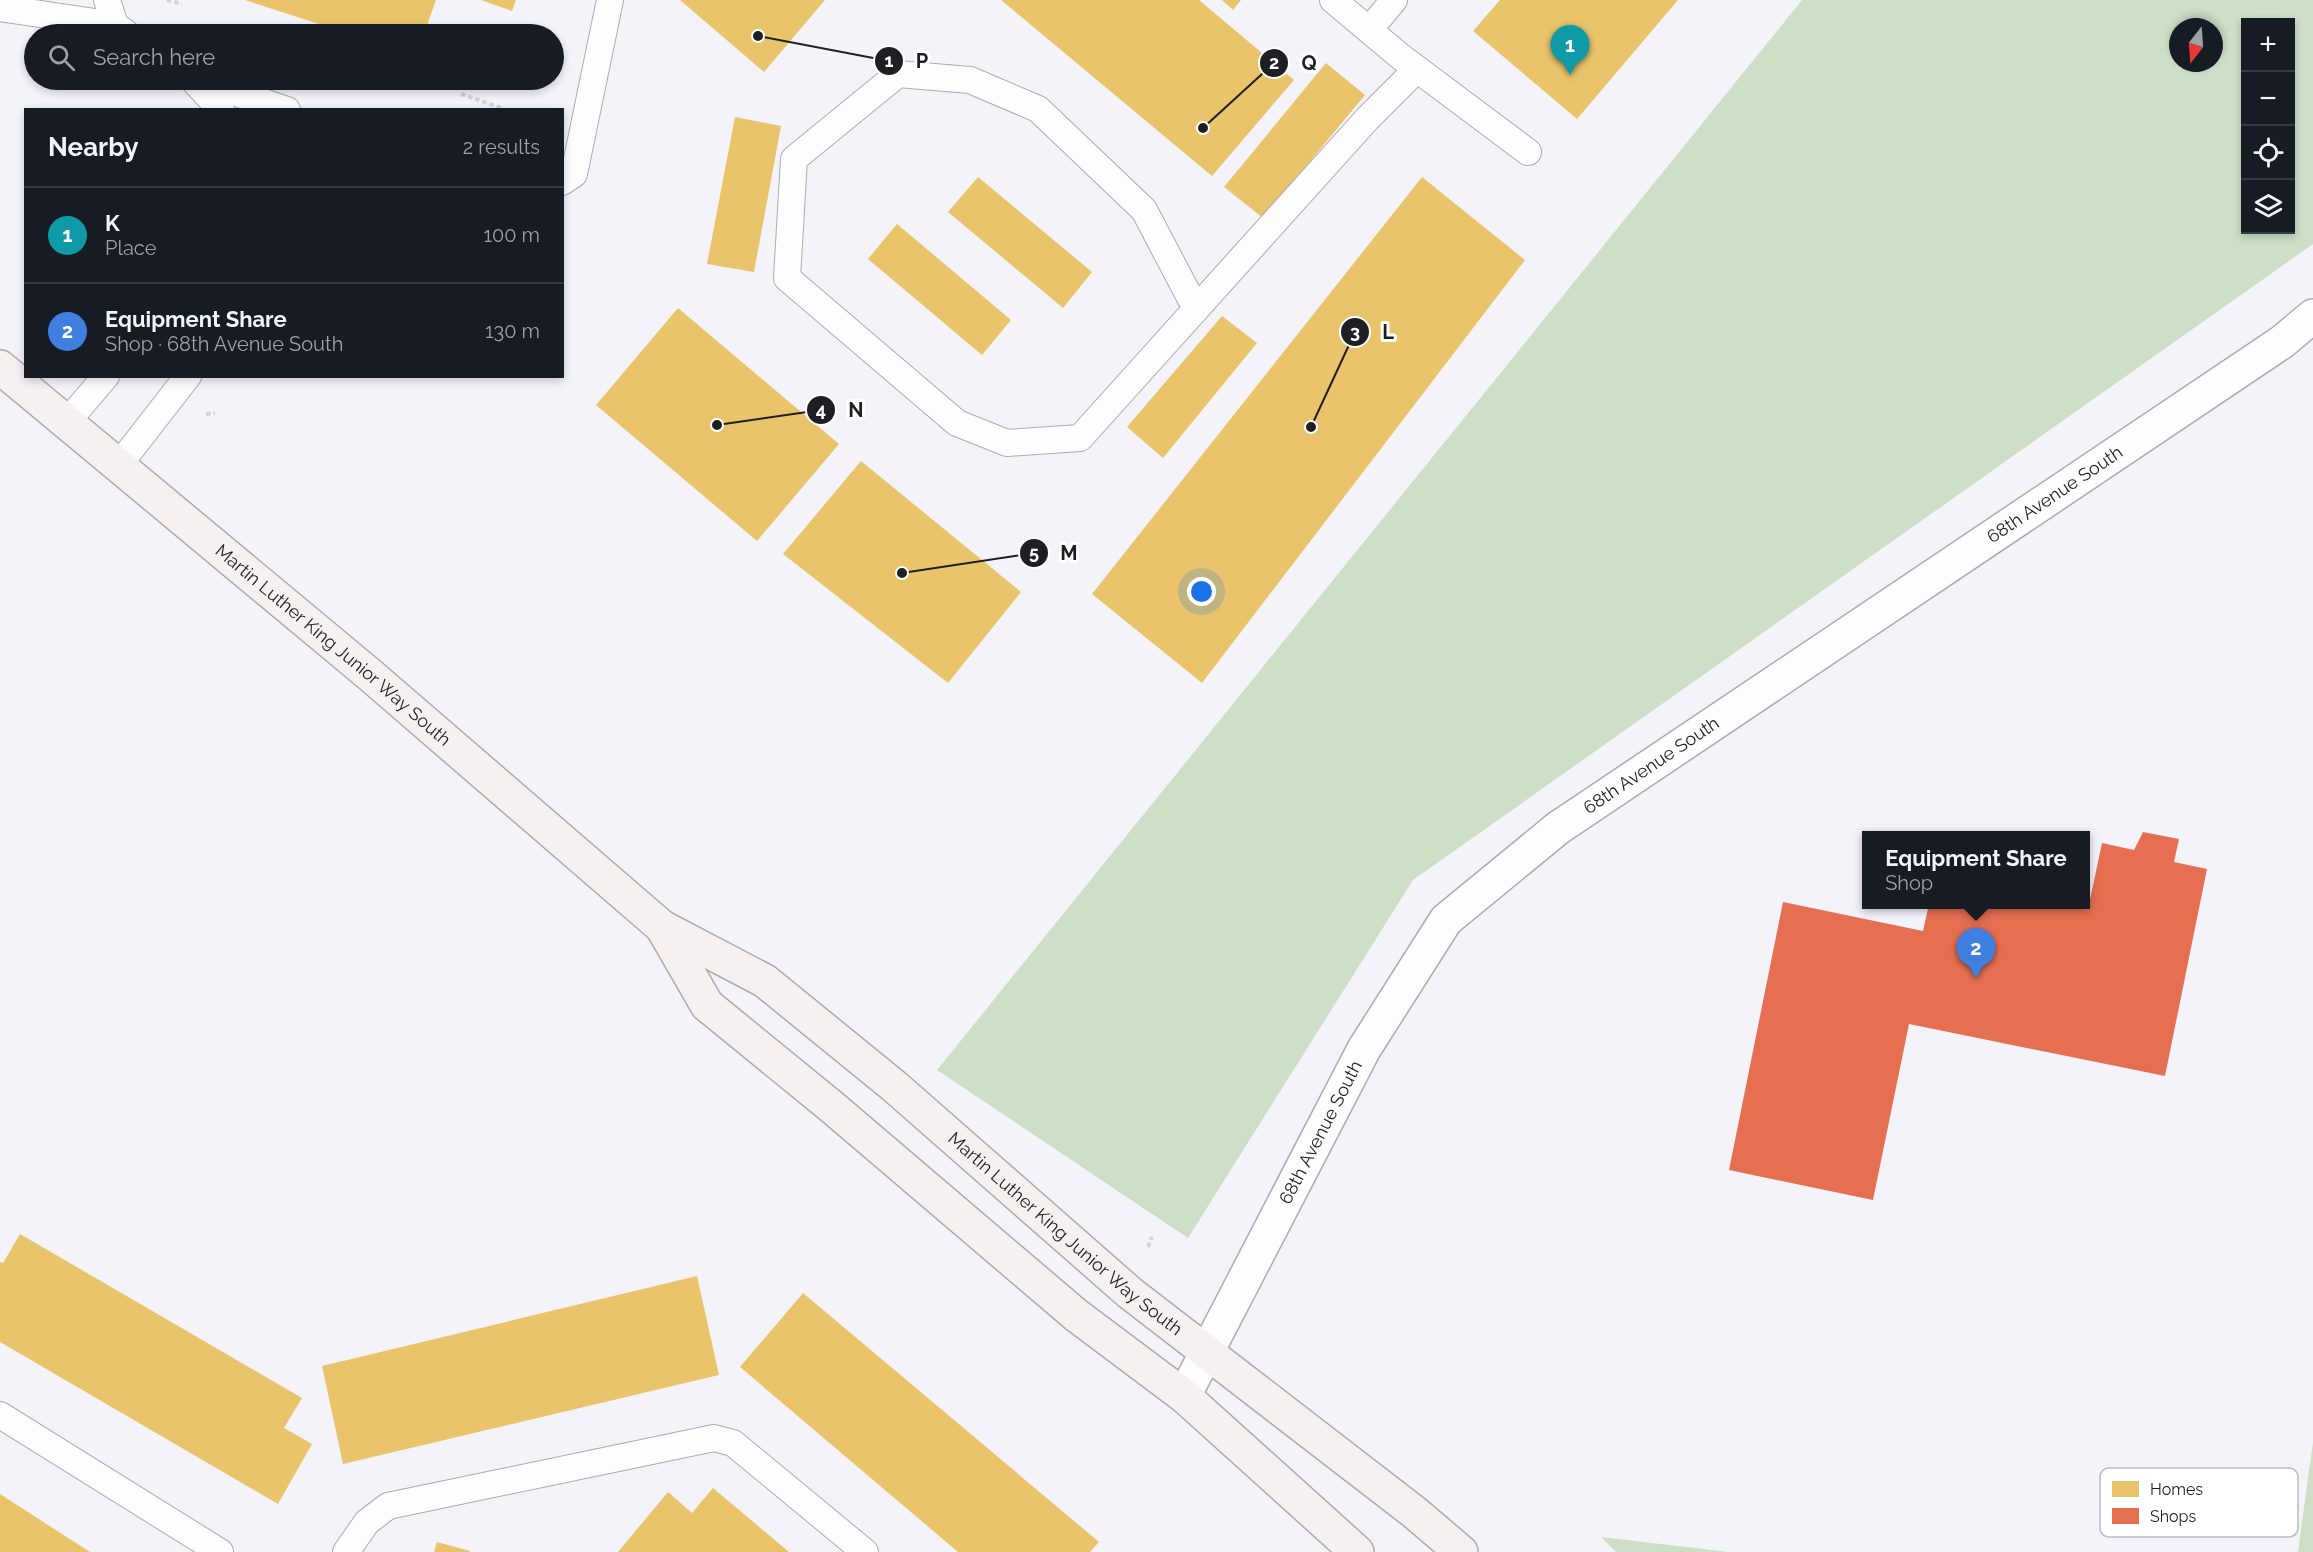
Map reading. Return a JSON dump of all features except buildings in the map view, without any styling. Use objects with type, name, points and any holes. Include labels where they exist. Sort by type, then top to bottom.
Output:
[{"type":"main road","name":"Martin Luther King Junior Way South","points":[[0,367],[369,674],[662,927],[765,981],[894,1086],[1130,1293],[1414,1512],[1461,1552]]},
{"type":"main road","name":"Martin Luther King Junior Way South","points":[[662,927],[707,1005],[832,1107],[1076,1315],[1184,1396],[1357,1552]]},
{"type":"street","name":"68th Avenue South","points":[[1184,1396],[1364,1049],[1446,920],[1558,828],[2282,342],[2313,316]]},
{"type":"lane","points":[[107,0],[119,24]]},
{"type":"lane","points":[[564,181],[574,174],[610,0]]},
{"type":"lane","points":[[1333,0],[1417,69],[1528,152]]},
{"type":"lane","points":[[1369,30],[1395,0]]},
{"type":"lane","points":[[0,8],[89,24]]},
{"type":"lane","points":[[1196,309],[1144,210],[1038,109],[969,80],[898,74],[794,159],[787,278],[957,423],[1007,443],[1080,438],[1368,118],[1417,69]]},
{"type":"lane","points":[[202,90],[219,108]]},
{"type":"lane","points":[[228,90],[281,108]]},
{"type":"lane","points":[[66,423],[104,378]]},
{"type":"lane","points":[[118,466],[186,378]]},
{"type":"lane","points":[[2,1420],[220,1552]]},
{"type":"lane","points":[[346,1552],[367,1522],[388,1506],[714,1438],[733,1443],[865,1552]]},
{"type":"path","points":[[167,0],[182,4]]},
{"type":"path","points":[[461,94],[501,108]]},
{"type":"path","points":[[206,414],[215,413]]},
{"type":"path","points":[[1148,1247],[1152,1237]]},
{"type":"green space","points":[[1802,0],[2313,0],[2313,244],[1413,880],[1188,1238],[937,1070]]},
{"type":"green space","points":[[2313,1442],[2313,1552],[2298,1552]]},
{"type":"green space","points":[[1601,1537],[1729,1552],[1616,1552]]},
{"type":"place","name":"P","points":[[758,36]]},
{"type":"place","name":"K","points":[[1570,75]]},
{"type":"place","name":"Q","points":[[1203,128]]},
{"type":"place","name":"N","points":[[717,425]]},
{"type":"place","name":"L","points":[[1311,427]]},
{"type":"place","name":"M","points":[[902,573]]},
{"type":"place","name":"Equipment Share","points":[[1976,978]]}]
